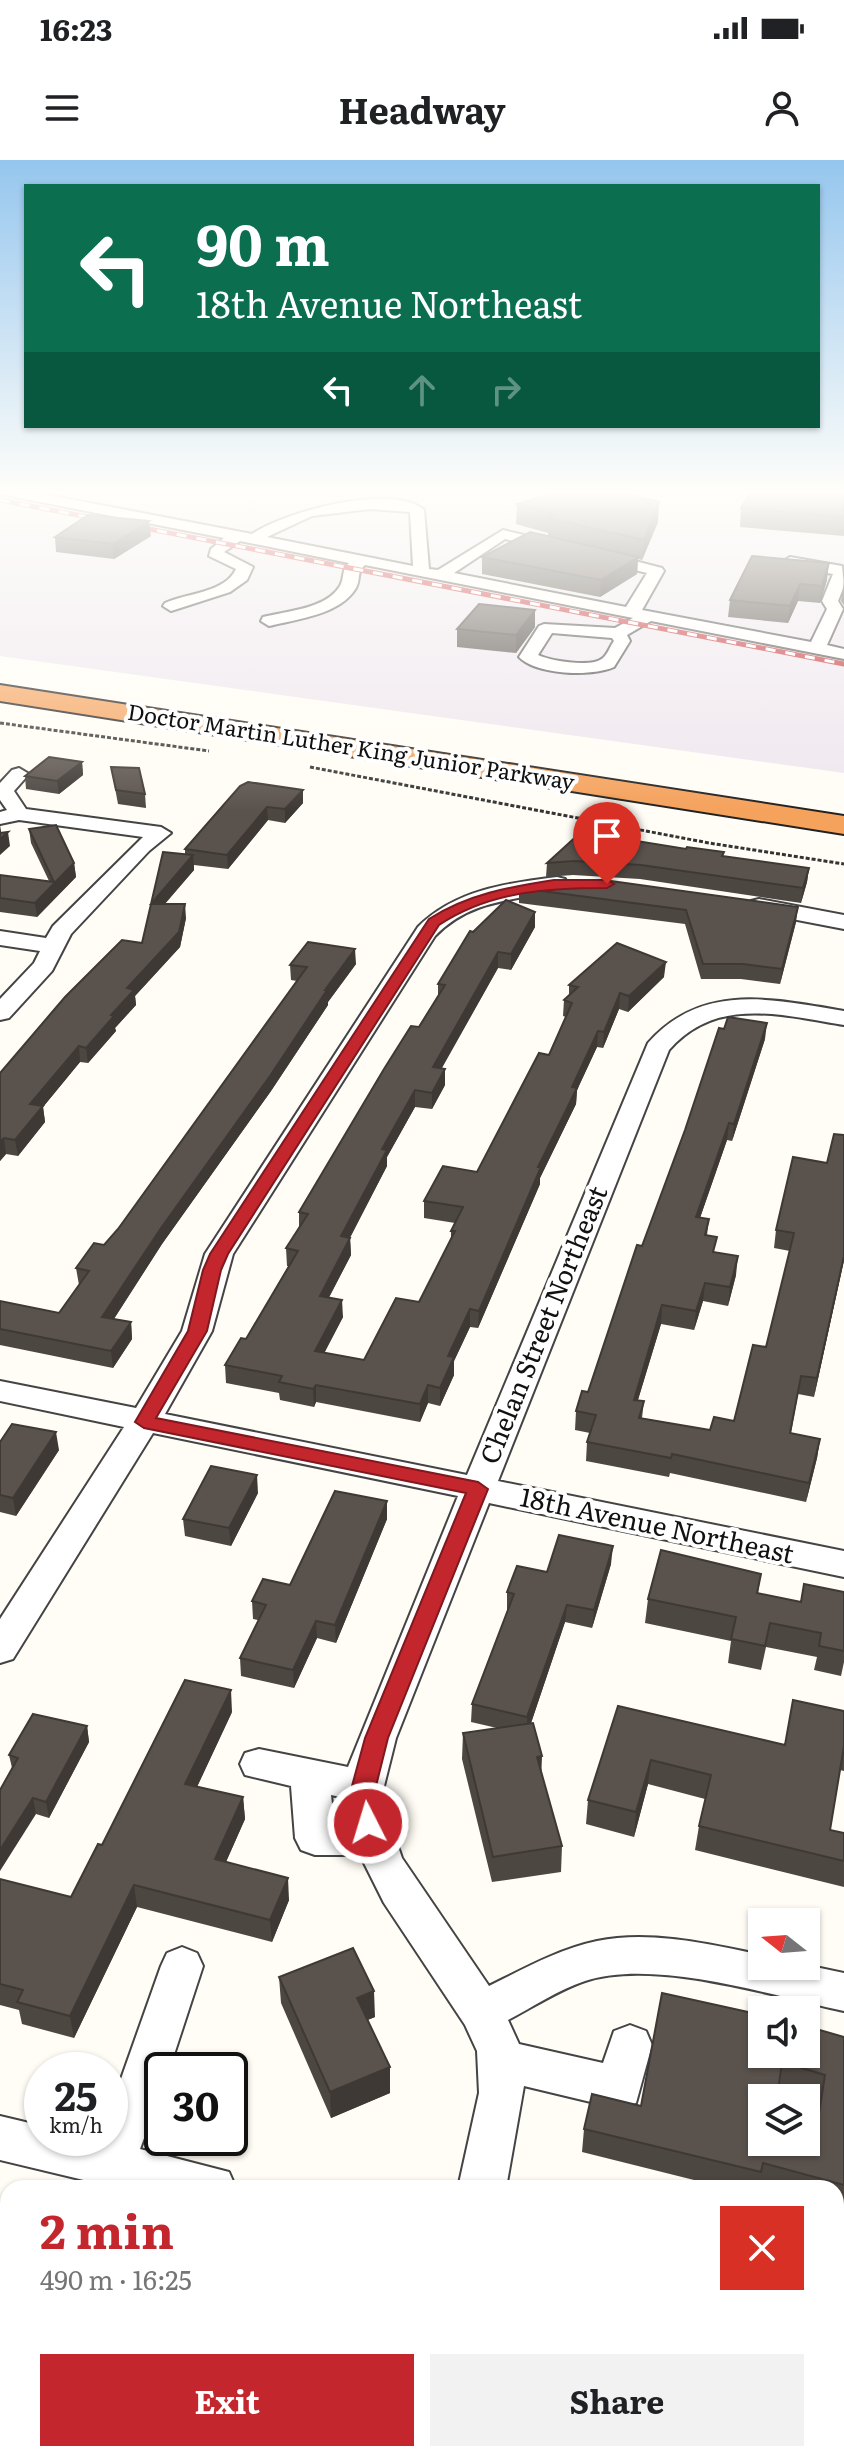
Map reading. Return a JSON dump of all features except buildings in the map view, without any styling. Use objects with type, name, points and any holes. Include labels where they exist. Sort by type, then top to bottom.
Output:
[{"type":"highway","name":"Doctor Martin Luther King Junior Parkway","points":[[0,681],[844,812]]},
{"type":"highway","name":"Doctor Martin Luther King Junior Parkway","points":[[0,693],[844,825]]},
{"type":"street","points":[[171,606],[202,596]]},
{"type":"street","points":[[269,621],[329,605],[338,596]]},
{"type":"street","points":[[550,596],[844,654]]},
{"type":"street","points":[[630,612],[643,596]]},
{"type":"street","points":[[817,648],[835,609],[830,601],[832,596]]},
{"type":"street","points":[[618,633],[622,641],[608,663],[598,668],[553,665],[528,657],[545,630],[550,628],[618,633],[649,616]]},
{"type":"street","points":[[0,1013],[44,966],[71,921],[142,847],[161,833],[10,816],[4,791],[19,774]]},
{"type":"street","points":[[0,1649],[144,1422],[197,1331],[219,1254],[426,932],[434,922],[451,911],[498,893],[579,883]]},
{"type":"street","points":[[735,903],[844,922]]},
{"type":"street","points":[[0,938],[54,946]]},
{"type":"street","name":"Chelan Street Northeast","points":[[484,2180],[502,2084],[501,2060],[481,2012],[385,1866],[368,1823],[364,1786],[377,1738],[657,1048],[668,1030],[686,1018],[731,1006],[767,1007],[844,1018]]},
{"type":"street","name":"18th Avenue Northeast","points":[[0,1391],[844,1564]]},
{"type":"street","points":[[259,1764],[364,1786]]},
{"type":"street","points":[[310,1774],[315,1838],[375,1839]]},
{"type":"street","points":[[481,2012],[598,1959],[676,1959],[844,1992]]},
{"type":"street","points":[[110,2164],[132,2112],[182,1966]]},
{"type":"street","points":[[501,2060],[620,2088],[630,2045]]},
{"type":"street","points":[[0,2138],[178,2180]]},
{"type":"path","name":"Doctor Martin Luther King Junior Parkway","points":[[0,723],[209,751]]},
{"type":"path","name":"Doctor Martin Luther King Junior Parkway","points":[[309,767],[709,843],[844,864]]},
{"type":"shaded area","points":[[0,596],[844,596],[844,773],[0,656]]},
{"type":"railway","points":[[496,596],[844,664]]},
{"type":"route","points":[[368,1823],[364,1786],[377,1738],[478,1489],[144,1422],[197,1331],[219,1254],[434,922],[451,911],[498,893],[554,884],[607,884]]}]
